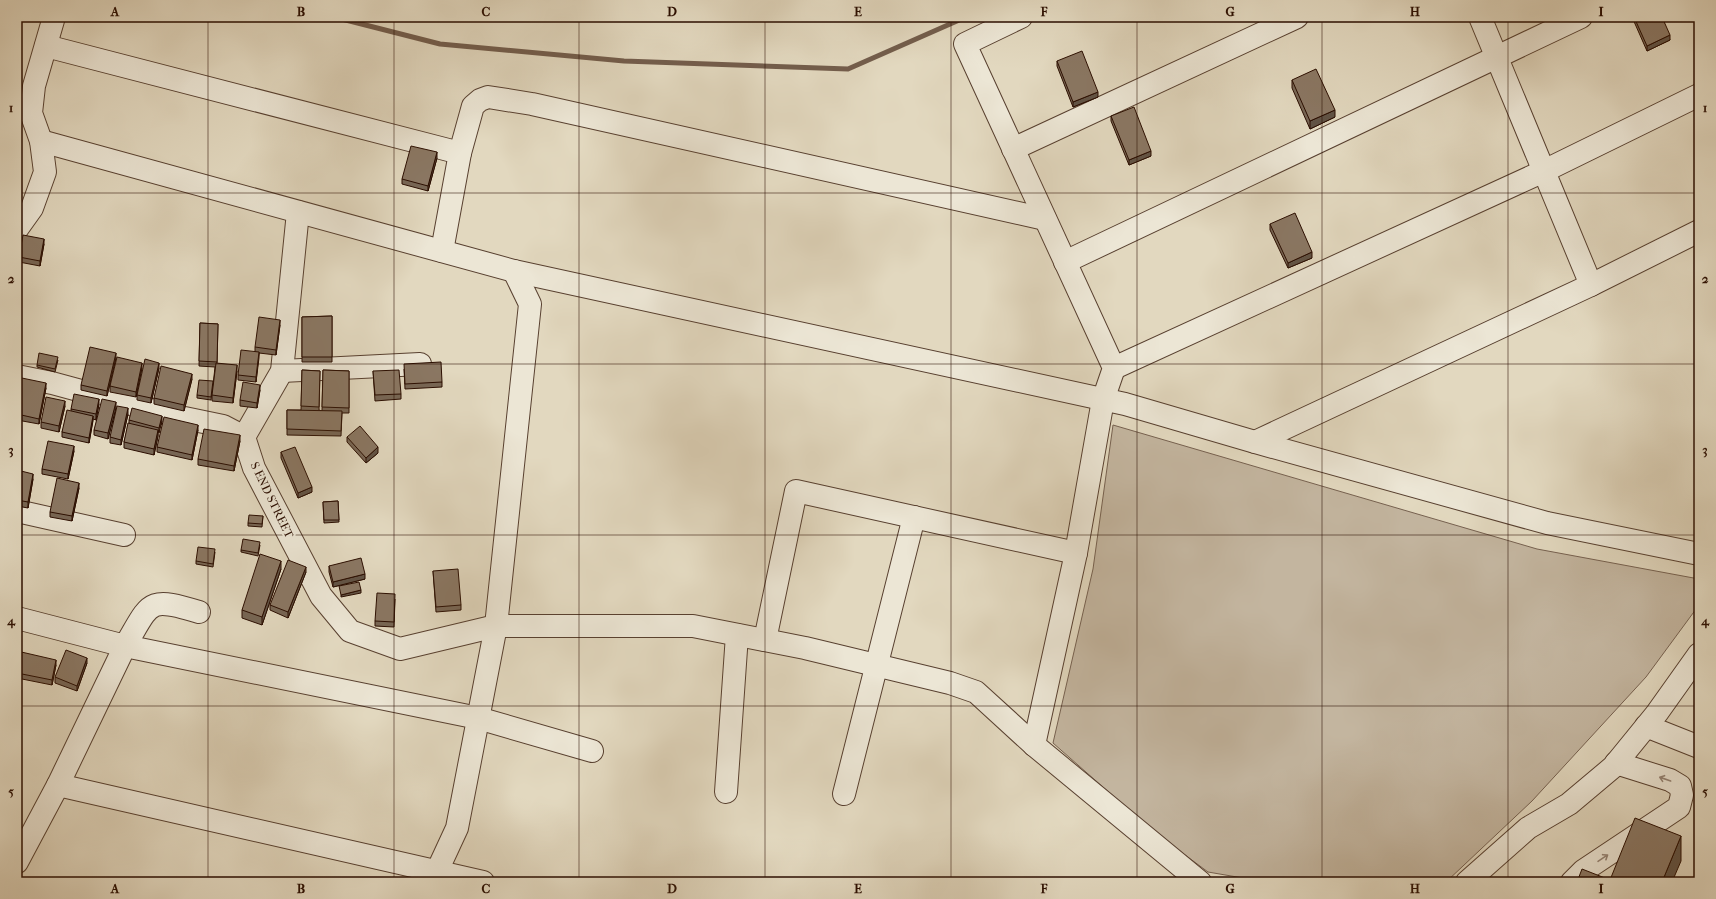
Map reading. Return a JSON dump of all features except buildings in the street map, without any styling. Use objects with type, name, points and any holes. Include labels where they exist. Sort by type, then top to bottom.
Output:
[{"type":"street","points":[[31,113],[34,86],[54,17]]},
{"type":"street","points":[[1021,17],[965,44],[1114,368],[1103,400],[1076,553],[1034,745]]},
{"type":"street","points":[[1013,149],[1297,17]]},
{"type":"street","points":[[1480,17],[1591,285]]},
{"type":"street","points":[[1065,262],[1496,56],[1581,17]]},
{"type":"street","points":[[46,46],[460,153]]},
{"type":"street","points":[[17,94],[31,113],[41,141],[45,172],[32,208],[17,229]]},
{"type":"street","points":[[1114,368],[1544,171],[1699,95]]},
{"type":"street","points":[[442,251],[460,153],[473,106],[480,100],[488,97],[540,106],[1045,219]]},
{"type":"street","points":[[41,141],[514,271],[1124,404],[1254,442],[1547,523],[1699,554]]},
{"type":"street","points":[[17,376],[52,383],[170,415],[223,426],[244,437],[282,371],[298,212]]},
{"type":"street","points":[[1254,442],[1591,285],[1699,231]]},
{"type":"street","points":[[435,877],[457,828],[496,626],[530,304],[514,271]]},
{"type":"street","points":[[282,371],[420,364]]},
{"type":"street","name":"S END STREET","points":[[244,437],[254,468],[320,596],[350,631],[400,649],[496,626],[693,626],[765,640],[950,683],[976,692],[1034,745],[1200,882]]},
{"type":"street","points":[[765,640],[796,491],[1076,553]]},
{"type":"street","points":[[17,511],[124,536]]},
{"type":"street","points":[[844,794],[914,516]]},
{"type":"street","points":[[17,862],[58,785],[125,646],[147,609],[159,603],[171,603],[199,612]]},
{"type":"street","points":[[17,618],[125,646],[478,718],[592,751]]},
{"type":"street","points":[[726,792],[737,635]]},
{"type":"street","points":[[1467,882],[1528,828],[1569,804],[1616,763],[1699,656]]},
{"type":"street","points":[[1646,726],[1699,747]]},
{"type":"street","points":[[1572,882],[1583,871],[1679,807],[1682,795],[1680,786],[1670,780],[1616,763]]},
{"type":"street","points":[[58,785],[435,877],[483,882]]},
{"type":"shaded area","points":[[1113,425],[1537,549],[1699,579],[1699,605],[1646,677],[1532,801],[1446,882],[1266,882],[1208,872],[1154,832],[1053,743],[1093,569]]},
{"type":"waterway","points":[[334,17],[440,44],[624,61],[848,69],[966,17]]}]
